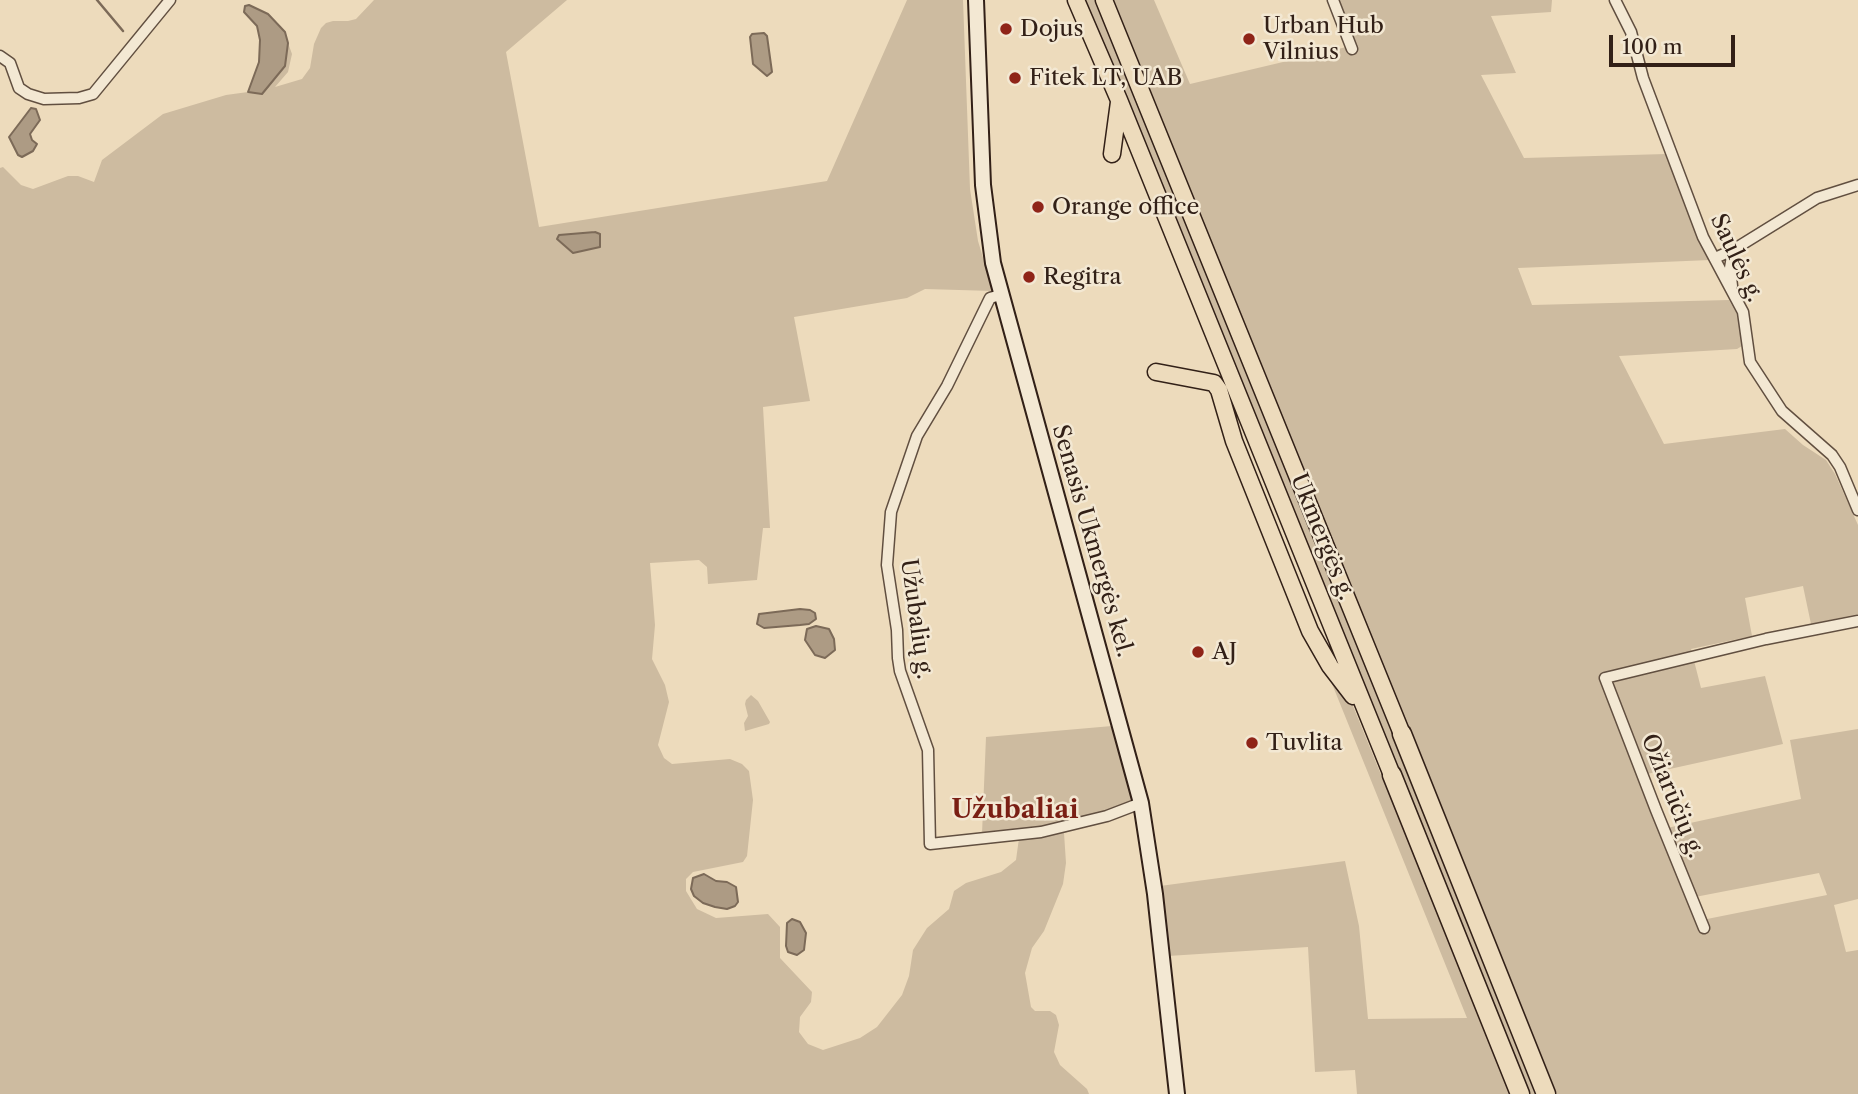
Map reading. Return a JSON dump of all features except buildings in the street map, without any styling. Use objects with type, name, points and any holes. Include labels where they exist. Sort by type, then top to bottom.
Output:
[{"type":"highway","name":"Ukmergės g.","points":[[1076,0],[1119,100],[1520,1094]]},
{"type":"highway","name":"Ukmergės g.","points":[[1104,0],[1546,1094]]},
{"type":"highway","points":[[1112,154],[1119,100]]},
{"type":"highway","points":[[1156,372],[1214,383],[1219,390],[1234,441],[1310,631],[1330,666],[1352,694],[1366,731],[1380,746]]},
{"type":"main road","name":"Senasis Ukmergės kel.","points":[[976,0],[985,216],[1000,295],[1140,803],[1154,887],[1177,1094]]},
{"type":"street","points":[[0,56],[10,63],[19,88],[27,94],[44,99],[79,98],[93,94],[170,0]]},
{"type":"street","points":[[1333,0],[1352,49]]},
{"type":"street","name":"Saulės g.","points":[[1615,0],[1632,32],[1643,78],[1703,237],[1742,312],[1750,362],[1782,411],[1832,454],[1858,509]]},
{"type":"street","points":[[1715,258],[1733,250],[1817,198],[1858,185]]},
{"type":"street","points":[[1733,250],[1730,268],[1734,293]]},
{"type":"street","name":"Užubalių g.","points":[[1000,295],[990,298],[947,386],[917,436],[891,512],[887,565],[900,671],[928,750],[930,844],[1041,832],[1107,816],[1140,803]]},
{"type":"street","name":"Ožiarūčių g.","points":[[1704,928],[1605,678],[1766,639],[1858,621]]},
{"type":"shaded area","points":[[374,0],[567,0],[506,52],[539,227],[827,181],[907,0],[963,0],[970,189],[978,241],[993,291],[925,289],[907,298],[794,317],[810,401],[763,407],[770,528],[763,528],[757,580],[708,584],[707,567],[699,560],[650,563],[655,625],[652,659],[665,685],[669,702],[658,745],[664,758],[672,764],[730,759],[742,764],[749,771],[753,800],[747,856],[743,862],[693,872],[686,879],[686,891],[697,909],[716,918],[768,914],[780,927],[780,958],[812,992],[811,1002],[800,1017],[799,1032],[808,1044],[823,1050],[860,1038],[877,1027],[902,995],[909,976],[913,950],[927,928],[949,909],[954,891],[966,883],[1001,872],[1016,860],[1020,831],[982,834],[986,737],[1112,726],[1135,810],[1064,833],[1066,863],[1063,884],[1044,931],[1032,948],[1025,973],[1031,1007],[1035,1011],[1050,1011],[1056,1015],[1059,1025],[1054,1052],[1060,1065],[1087,1089],[1089,1094],[0,1094],[0,168],[3,167],[21,185],[33,189],[68,176],[78,176],[94,182],[102,160],[163,114],[226,95],[248,92],[262,94],[285,66],[288,43],[292,54],[288,72],[275,87],[302,79],[310,68],[314,44],[321,28],[333,21],[356,19]]},
{"type":"shaded area","points":[[1084,0],[1095,0],[1183,205],[1539,1094],[1527,1094]]},
{"type":"shaded area","points":[[1114,0],[1154,0],[1190,84],[1355,45],[1338,0],[1552,0],[1551,12],[1491,16],[1516,73],[1481,75],[1524,158],[1666,154],[1710,260],[1518,268],[1532,305],[1729,300],[1738,316],[1742,346],[1737,349],[1619,356],[1664,444],[1785,429],[1826,460],[1858,525],[1858,614],[1811,624],[1803,586],[1745,598],[1752,636],[1691,649],[1701,688],[1765,676],[1783,744],[1647,774],[1667,828],[1801,799],[1790,740],[1858,729],[1858,899],[1834,905],[1846,952],[1858,950],[1858,1094],[1557,1094]],"holes":[[[1819,873],[1827,895],[1707,919],[1695,897]]]},
{"type":"shaded area","points":[[249,5],[268,14],[285,32],[288,43],[285,66],[262,94],[248,92],[259,62],[260,40],[257,26],[244,12],[245,6]]},
{"type":"shaded area","points":[[764,33],[767,36],[772,72],[767,76],[753,64],[750,37],[752,34]]},
{"type":"shaded area","points":[[31,108],[36,109],[40,120],[30,134],[37,144],[33,151],[22,157],[18,155],[9,137]]},
{"type":"shaded area","points":[[595,232],[600,234],[600,247],[573,253],[557,239],[559,235]]},
{"type":"shaded area","points":[[800,609],[815,613],[816,619],[809,624],[800,625],[764,628],[757,624],[759,614]]},
{"type":"shaded area","points":[[816,626],[829,629],[834,639],[835,650],[825,658],[815,655],[805,640],[807,629]]},
{"type":"shaded area","points":[[1324,664],[1345,688],[1353,706],[1511,1094],[1357,1094],[1355,1070],[1315,1072],[1308,947],[1168,956],[1160,886],[1345,861],[1359,926],[1368,1019],[1467,1018]]},
{"type":"shaded area","points":[[751,695],[758,701],[770,722],[745,731],[744,723],[748,716],[745,704]]},
{"type":"shaded area","points":[[704,874],[736,887],[738,902],[735,906],[727,909],[715,907],[694,896],[691,889],[693,878]]},
{"type":"shaded area","points":[[792,919],[800,922],[806,933],[804,950],[797,955],[788,952],[786,946],[787,923]]},
{"type":"waterway","points":[[97,0],[123,31]]},
{"type":"place","name":"Dojus","points":[[1006,29]]},
{"type":"place","name":"Urban Hub Vilnius","points":[[1249,39]]},
{"type":"place","name":"Fitek LT, UAB","points":[[1015,78]]},
{"type":"place","name":"Orange office","points":[[1038,207]]},
{"type":"place","name":"Regitra","points":[[1029,277]]},
{"type":"place","name":"AJ","points":[[1198,652]]},
{"type":"place","name":"Tuvlita","points":[[1252,743]]},
{"type":"district","name":"Užubaliai","points":[[1015,810]]}]
